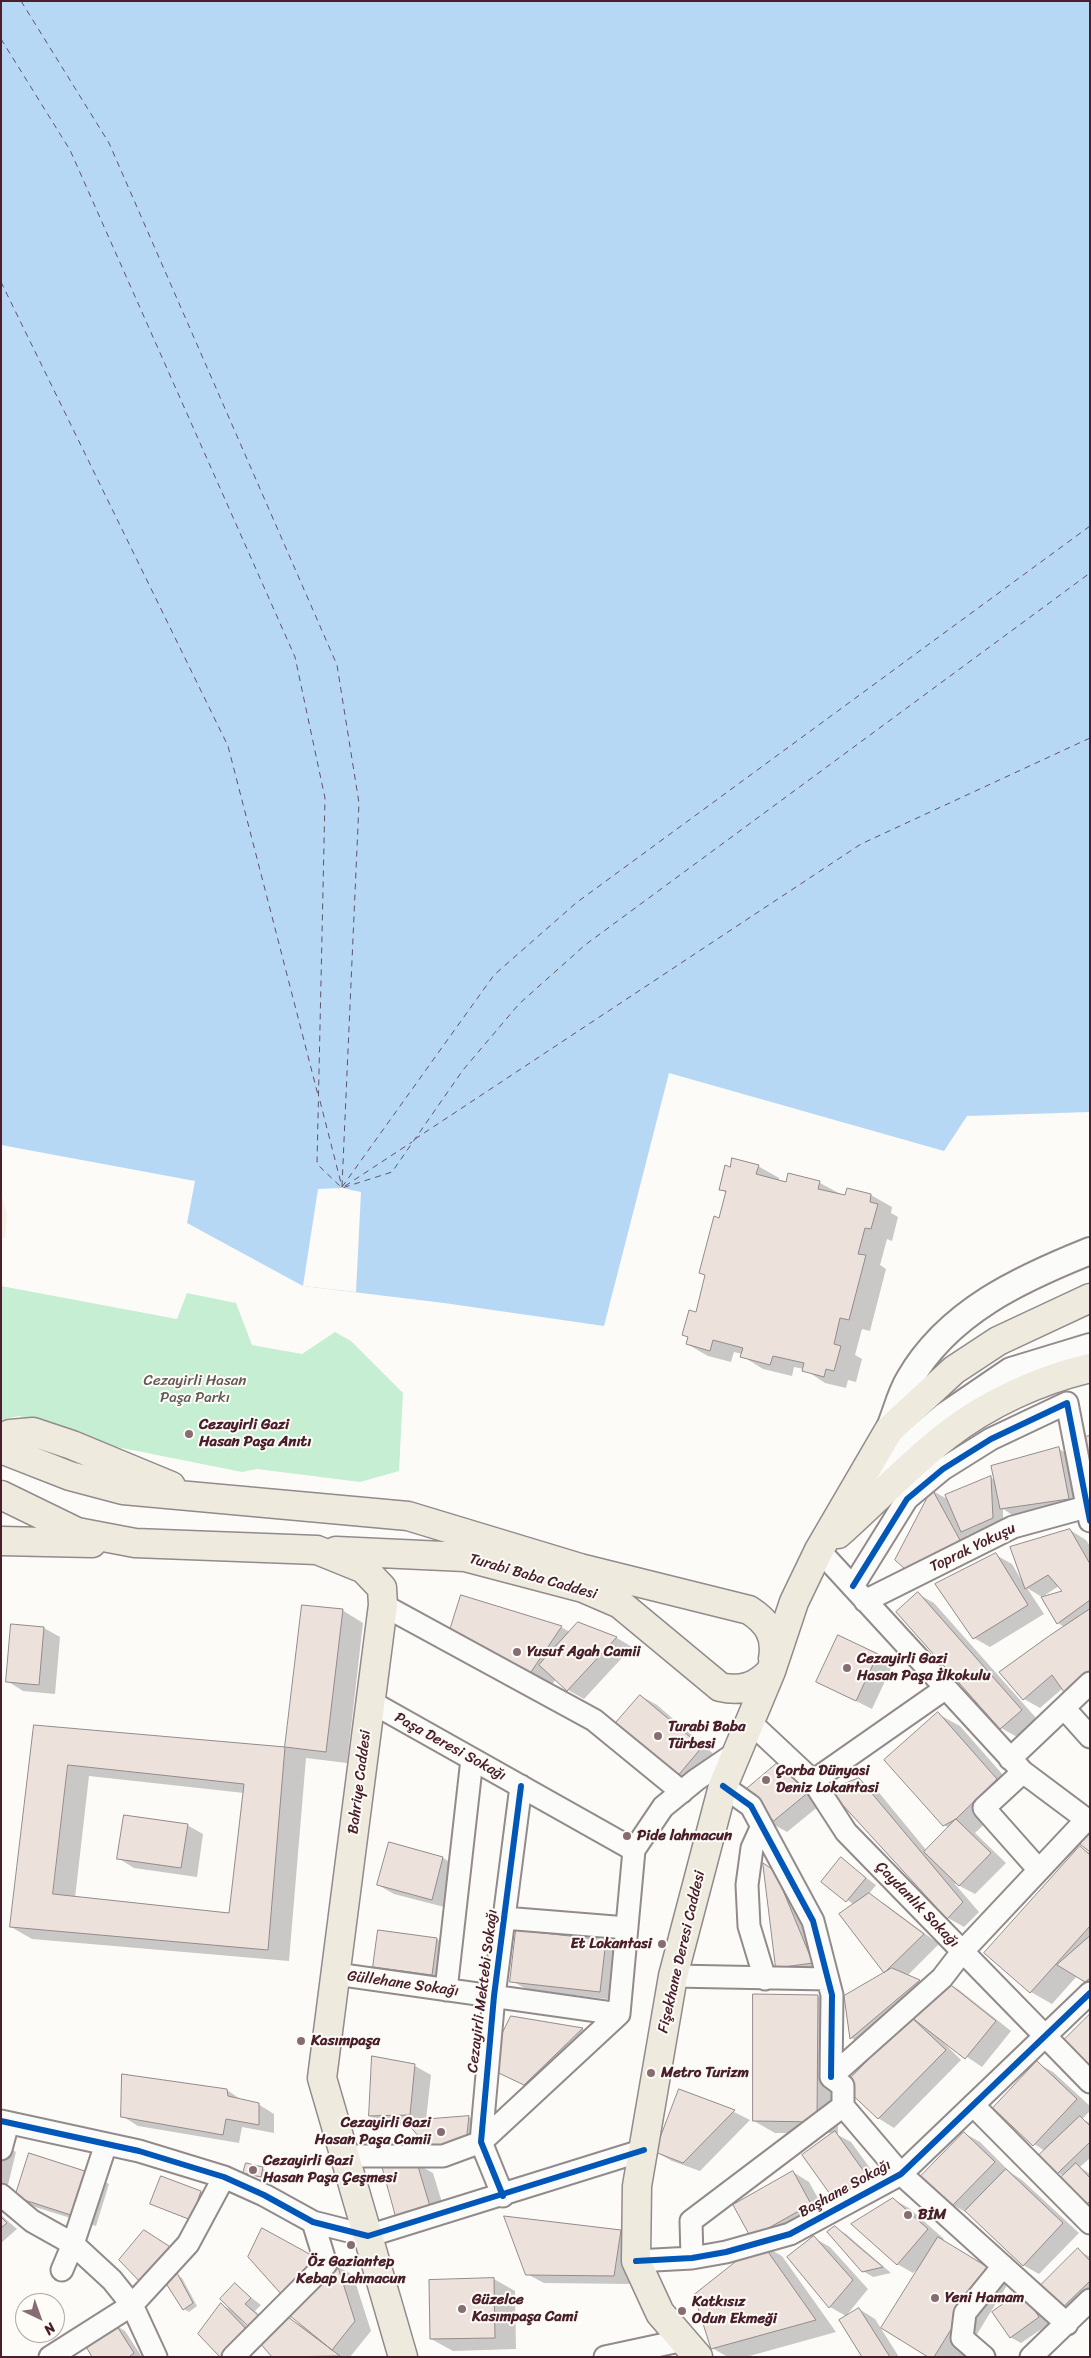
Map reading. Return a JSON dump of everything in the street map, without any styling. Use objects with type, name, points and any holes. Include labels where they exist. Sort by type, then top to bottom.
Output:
[{"type":"main road","name":"Fişekhane Deresi Caddesi","points":[[691,2348],[660,2313],[636,2261],[637,2186],[674,1976],[723,1786],[771,1671],[794,1602],[820,1550],[890,1430],[954,1370],[998,1340],[1090,1298]]},
{"type":"main road","points":[[820,1550],[946,1436],[984,1410],[1051,1378],[1090,1368]]},
{"type":"main road","points":[[1,1445],[10,1434],[33,1432],[72,1445],[197,1497]]},
{"type":"main road","points":[[1,1449],[70,1476],[123,1490],[408,1516],[580,1568],[749,1610],[763,1619],[772,1631],[775,1649],[771,1671]]},
{"type":"main road","name":"Bahriye Caddesi","points":[[4,1491],[77,1532],[136,1544],[317,1550],[364,1569],[382,1588],[383,1605],[322,2078],[403,2357]]},
{"type":"main road","points":[[1,1541],[136,1544]]},
{"type":"main road","name":"Turabi Baba Caddesi","points":[[317,1550],[465,1557],[483,1561],[583,1588],[620,1604],[720,1687],[733,1690],[749,1687],[762,1681],[771,1671]]},
{"type":"main road","points":[[749,1610],[794,1602]]},
{"type":"street","points":[[890,1430],[908,1381],[924,1357],[950,1328],[995,1294],[1054,1265],[1090,1251]]},
{"type":"street","points":[[853,1520],[907,1448],[945,1416],[1011,1371],[1090,1347]]},
{"type":"street","points":[[859,1593],[907,1499],[943,1469],[991,1439],[1067,1403],[1088,1514]]},
{"type":"street","name":"Toprak Yokuşu","points":[[859,1593],[1013,1527],[1088,1514]]},
{"type":"street","points":[[820,1550],[1017,1766],[1088,1820],[962,1952],[942,1978],[831,2077]]},
{"type":"street","points":[[383,1605],[594,1720],[682,1792]]},
{"type":"street","points":[[1039,1870],[984,1808],[1064,1708],[1090,1683]]},
{"type":"street","points":[[813,1781],[946,1688]]},
{"type":"street","name":"Paşa Deresi Sokağı","points":[[371,1702],[634,1850]]},
{"type":"street","points":[[1064,1708],[1090,1737]]},
{"type":"street","name":"Çaydanlık Sokağı","points":[[750,1722],[813,1781],[846,1832],[1090,2082]]},
{"type":"street","points":[[345,2156],[443,2156],[481,2142],[619,2014],[634,1850],[663,1807],[737,1752]]},
{"type":"street","points":[[446,1990],[472,1759]]},
{"type":"street","name":"Cezayirli Mektebi Sokağı","points":[[503,2196],[481,2142],[494,1996],[521,1786]]},
{"type":"street","points":[[723,1786],[751,1806],[813,1921],[832,1995],[831,2077]]},
{"type":"street","points":[[762,1826],[752,1848],[747,1884],[749,1926],[765,1979]]},
{"type":"street","points":[[504,1918],[627,1928]]},
{"type":"street","name":"Güllehane Sokağı","points":[[336,1974],[619,2014]]},
{"type":"street","points":[[674,1976],[828,1979]]},
{"type":"street","name":"Başhane Sokağı","points":[[636,2261],[692,2258],[726,2252],[790,2234],[901,2174],[1090,1993]]},
{"type":"street","points":[[831,2077],[843,2086],[843,2106],[901,2174],[1067,2324]]},
{"type":"street","points":[[973,2105],[1090,2223]]},
{"type":"street","points":[[692,2258],[691,2221],[843,2106]]},
{"type":"street","points":[[1,2149],[4,2122],[139,2151],[224,2177],[264,2195],[312,2222],[368,2236],[503,2196],[644,2150]]},
{"type":"street","points":[[62,2270],[73,2244],[106,2144]]},
{"type":"street","points":[[50,2357],[132,2305],[188,2244],[224,2177]]},
{"type":"street","points":[[1,2195],[32,2221],[73,2244],[112,2280],[132,2305],[156,2357]]},
{"type":"street","points":[[233,2357],[326,2264],[312,2222]]},
{"type":"street","points":[[984,2357],[962,2338],[965,2313],[1003,2266]]},
{"type":"street","points":[[1031,2357],[1090,2300]]},
{"type":"street","points":[[605,2357],[691,2348]]},
{"type":"shaded area","points":[[1,1192],[7,1214],[5,1238],[1,1238]]},
{"type":"green space","name":"Cezayirli Hasan Paşa Parkı","points":[[1,1286],[177,1319],[187,1293],[236,1303],[252,1345],[302,1354],[335,1332],[351,1341],[403,1393],[399,1471],[360,1482],[257,1469],[242,1472],[112,1446],[19,1416],[1,1420]]},
{"type":"water","points":[[1,1],[1090,1],[1090,1112],[967,1116],[944,1151],[669,1073],[604,1326],[444,1303],[303,1286],[187,1223],[195,1181],[1,1145]]},
{"type":"pier","points":[[342,1188],[361,1192],[356,1292],[303,1286],[318,1189]]},
{"type":"building","points":[[732,1158],[759,1165],[756,1174],[786,1182],[788,1173],[820,1181],[818,1189],[845,1195],[847,1188],[871,1194],[870,1202],[878,1204],[871,1229],[865,1228],[858,1254],[866,1255],[849,1320],[840,1318],[834,1344],[841,1346],[834,1371],[826,1369],[824,1377],[802,1371],[804,1363],[773,1356],[770,1365],[740,1357],[743,1348],[713,1340],[710,1351],[686,1344],[688,1337],[682,1335],[689,1310],[696,1312],[705,1275],[699,1273],[714,1216],[719,1218],[726,1191],[719,1190],[725,1165],[730,1167]]},
{"type":"building","points":[[1090,1436],[1090,1468],[1083,1437]]},
{"type":"building","points":[[1059,1447],[1069,1499],[1000,1509],[991,1466]]},
{"type":"building","points":[[991,1476],[993,1518],[961,1532],[945,1495]]},
{"type":"building","points":[[932,1489],[961,1542],[906,1570],[895,1560]]},
{"type":"building","points":[[1070,1529],[1090,1564],[1090,1600],[1057,1624],[1041,1597],[1062,1591],[1048,1575],[1025,1589],[1010,1547]]},
{"type":"building","points":[[996,1553],[1028,1605],[973,1639],[935,1584]]},
{"type":"building","points":[[918,1592],[1022,1710],[1000,1729],[896,1612]]},
{"type":"building","name":"Yusuf Agah Camii","points":[[461,1595],[562,1626],[529,1675],[450,1630]]},
{"type":"building","points":[[302,1605],[343,1609],[326,1752],[285,1747]]},
{"type":"building","points":[[1090,1609],[1090,1671],[1064,1692],[1052,1675],[1023,1700],[999,1672]]},
{"type":"building","points":[[578,1622],[617,1637],[567,1691],[539,1665]]},
{"type":"building","points":[[11,1624],[44,1627],[39,1685],[6,1682]]},
{"type":"building","name":"Cezayirli Gazi Hasan Paşa İlkokulu","points":[[838,1635],[878,1654],[856,1701],[816,1682]]},
{"type":"building","name":"Turabi Baba Türbesi","points":[[640,1695],[702,1747],[676,1778],[614,1725]]},
{"type":"building","points":[[938,1712],[997,1779],[956,1819],[943,1826],[884,1760]]},
{"type":"building","points":[[34,1725],[285,1747],[268,1950],[10,1927]],"holes":[[[68,1765],[244,1784],[229,1913],[53,1894]]]},
{"type":"building","points":[[782,1759],[810,1791],[770,1824],[743,1792]]},
{"type":"building","points":[[859,1778],[963,1902],[947,1919],[829,1790]]},
{"type":"building","points":[[124,1815],[188,1824],[181,1868],[117,1859]]},
{"type":"building","points":[[956,1819],[991,1853],[959,1886],[924,1852]]},
{"type":"building","points":[[1090,1831],[1090,1852],[1076,1841]]},
{"type":"building","points":[[389,1842],[443,1857],[432,1900],[377,1885]]},
{"type":"building","points":[[1080,1846],[1090,1855],[1090,1926],[1030,1993],[984,1953]]},
{"type":"building","points":[[841,1857],[866,1878],[846,1902],[821,1882]]},
{"type":"building","points":[[763,1863],[775,1871],[813,1963],[776,1968]]},
{"type":"building","points":[[869,1893],[924,1934],[884,1973],[839,1914]]},
{"type":"building","points":[[378,1930],[437,1938],[432,1975],[373,1967]]},
{"type":"building","points":[[516,1930],[606,1940],[600,1992],[510,1982]]},
{"type":"building","points":[[1090,1936],[1090,1978],[1085,1982],[1057,1965]]},
{"type":"building","points":[[892,1968],[920,1980],[850,2039],[844,1996]]},
{"type":"building","points":[[942,1978],[996,2021],[965,2059],[911,2017]]},
{"type":"building","points":[[753,1994],[818,1995],[817,2122],[753,2121]]},
{"type":"building","points":[[1090,2014],[1090,2066],[1064,2040]]},
{"type":"building","points":[[511,2016],[583,2028],[524,2085],[486,2067]]},
{"type":"building","points":[[911,2017],[946,2050],[878,2119],[843,2086]]},
{"type":"building","points":[[372,2056],[415,2064],[410,2115],[369,2116]]},
{"type":"building","points":[[1037,2061],[1077,2099],[1033,2146],[993,2108]]},
{"type":"building","points":[[122,2074],[227,2089],[228,2096],[259,2103],[259,2125],[226,2119],[223,2135],[121,2117]]},
{"type":"building","points":[[679,2089],[735,2110],[683,2163],[655,2152]]},
{"type":"building","name":"Cezayirli Gazi Hasan Paşa Camii","points":[[469,2116],[466,2143],[430,2151],[406,2121]]},
{"type":"building","points":[[1080,2116],[1090,2126],[1090,2142],[1057,2174],[1039,2155]]},
{"type":"building","points":[[835,2131],[868,2177],[835,2201],[802,2155]]},
{"type":"building","points":[[964,2132],[995,2162],[952,2206],[921,2176]]},
{"type":"building","points":[[29,2153],[94,2174],[80,2218],[15,2197]]},
{"type":"building","points":[[381,2162],[417,2163],[432,2213],[398,2224]]},
{"type":"building","name":"Cezayirli Gazi Hasan Paşa Çeşmesi","points":[[246,2163],[263,2167],[261,2177],[243,2173]]},
{"type":"building","points":[[1076,2163],[1090,2178],[1090,2201],[1079,2211],[1054,2184]]},
{"type":"building","points":[[1006,2169],[1063,2223],[1023,2266],[965,2211]]},
{"type":"building","points":[[793,2171],[811,2204],[751,2238],[733,2205]]},
{"type":"building","points":[[161,2176],[201,2191],[191,2220],[150,2204]]},
{"type":"building","points":[[893,2198],[928,2229],[897,2265],[851,2224]]},
{"type":"building","points":[[504,2216],[621,2230],[614,2276],[526,2275]]},
{"type":"building","points":[[1,2217],[7,2223],[1,2228]]},
{"type":"building","points":[[835,2226],[883,2267],[862,2272],[827,2232]]},
{"type":"building","points":[[262,2228],[315,2257],[282,2295],[248,2257]]},
{"type":"building","points":[[144,2230],[172,2248],[143,2285],[119,2260]]},
{"type":"building","points":[[814,2236],[853,2280],[829,2308],[787,2257]]},
{"type":"building","name":"Yeni Hamam","points":[[938,2237],[989,2268],[934,2357],[928,2357],[881,2328]]},
{"type":"building","points":[[761,2242],[816,2320],[711,2349],[694,2295]]},
{"type":"building","points":[[1078,2248],[1090,2261],[1090,2281],[1059,2311],[1037,2289]]},
{"type":"building","points":[[337,2264],[355,2321],[332,2350],[289,2315]]},
{"type":"building","points":[[177,2273],[193,2303],[183,2310],[165,2282]]},
{"type":"building","name":"Güzelce Kasımpaşa Cami","points":[[494,2278],[495,2338],[430,2339],[429,2280]]},
{"type":"building","points":[[235,2283],[251,2298],[245,2304],[259,2316],[249,2327],[220,2299]]},
{"type":"building","points":[[1022,2291],[1039,2317],[1010,2338],[992,2312]]},
{"type":"building","points":[[221,2303],[249,2332],[220,2357],[198,2334]]},
{"type":"building","points":[[859,2308],[890,2357],[862,2357],[839,2320]]},
{"type":"building","points":[[284,2314],[340,2356],[272,2357],[259,2342]]},
{"type":"building","points":[[115,2323],[134,2353],[129,2357],[92,2357],[84,2343]]},
{"type":"ferry route","points":[[21,1],[109,143],[337,665],[359,803],[342,1186]]},
{"type":"ferry route","points":[[1,39],[70,150],[295,657],[325,798],[317,1164],[342,1188],[392,1172],[463,1070],[519,1004],[585,945],[1090,573]]},
{"type":"ferry route","points":[[1,282],[228,746],[318,1095]]},
{"type":"ferry route","points":[[342,1187],[494,975],[576,903],[1090,526]]},
{"type":"ferry route","points":[[415,1139],[861,844],[1090,738]]},
{"type":"ferry route","points":[[320,1101],[342,1187]]},
{"type":"ferry route","points":[[345,1186],[412,1142]]},
{"type":"cycle path","points":[[853,1586],[907,1499],[943,1469],[991,1439],[1067,1403],[1090,1521]]},
{"type":"cycle path","points":[[503,2196],[481,2142],[494,1996],[521,1786]]},
{"type":"cycle path","points":[[723,1786],[751,1806],[813,1921],[832,1995],[831,2077]]},
{"type":"cycle path","points":[[636,2261],[692,2258],[726,2252],[790,2234],[901,2174],[1090,1993]]},
{"type":"cycle path","points":[[1,2121],[139,2151],[224,2177],[264,2195],[313,2222],[368,2236],[644,2150]]},
{"type":"place","name":"Cezayirli Gazi Hasan Paşa Anıtı","points":[[189,1434]]},
{"type":"place","name":"Yusuf Agah Camii","points":[[517,1652]]},
{"type":"place","name":"Cezayirli Gazi Hasan Paşa İlkokulu","points":[[847,1668]]},
{"type":"place","name":"Turabi Baba Türbesi","points":[[658,1736]]},
{"type":"place","name":"Çorba Dünyasi Deniz Lokantasi","points":[[766,1780]]},
{"type":"place","name":"Pide lahmacun","points":[[627,1836]]},
{"type":"place","name":"Et Lokantasi","points":[[662,1944]]},
{"type":"place","name":"Kasımpaşa","points":[[301,2041]]},
{"type":"place","name":"Metro Turizm","points":[[651,2073]]},
{"type":"place","name":"Cezayirli Gazi Hasan Paşa Camii","points":[[441,2132]]},
{"type":"place","name":"Cezayirli Gazi Hasan Paşa Çeşmesi","points":[[253,2170]]},
{"type":"place","name":"BİM","points":[[908,2215]]},
{"type":"place","name":"Öz Gaziantep Kebap Lahmacun","points":[[351,2245]]},
{"type":"place","name":"Yeni Hamam","points":[[935,2298]]},
{"type":"place","name":"Güzelce Kasımpaşa Cami","points":[[462,2309]]},
{"type":"place","name":"Katkısız Odun Ekmeği","points":[[682,2311]]}]
